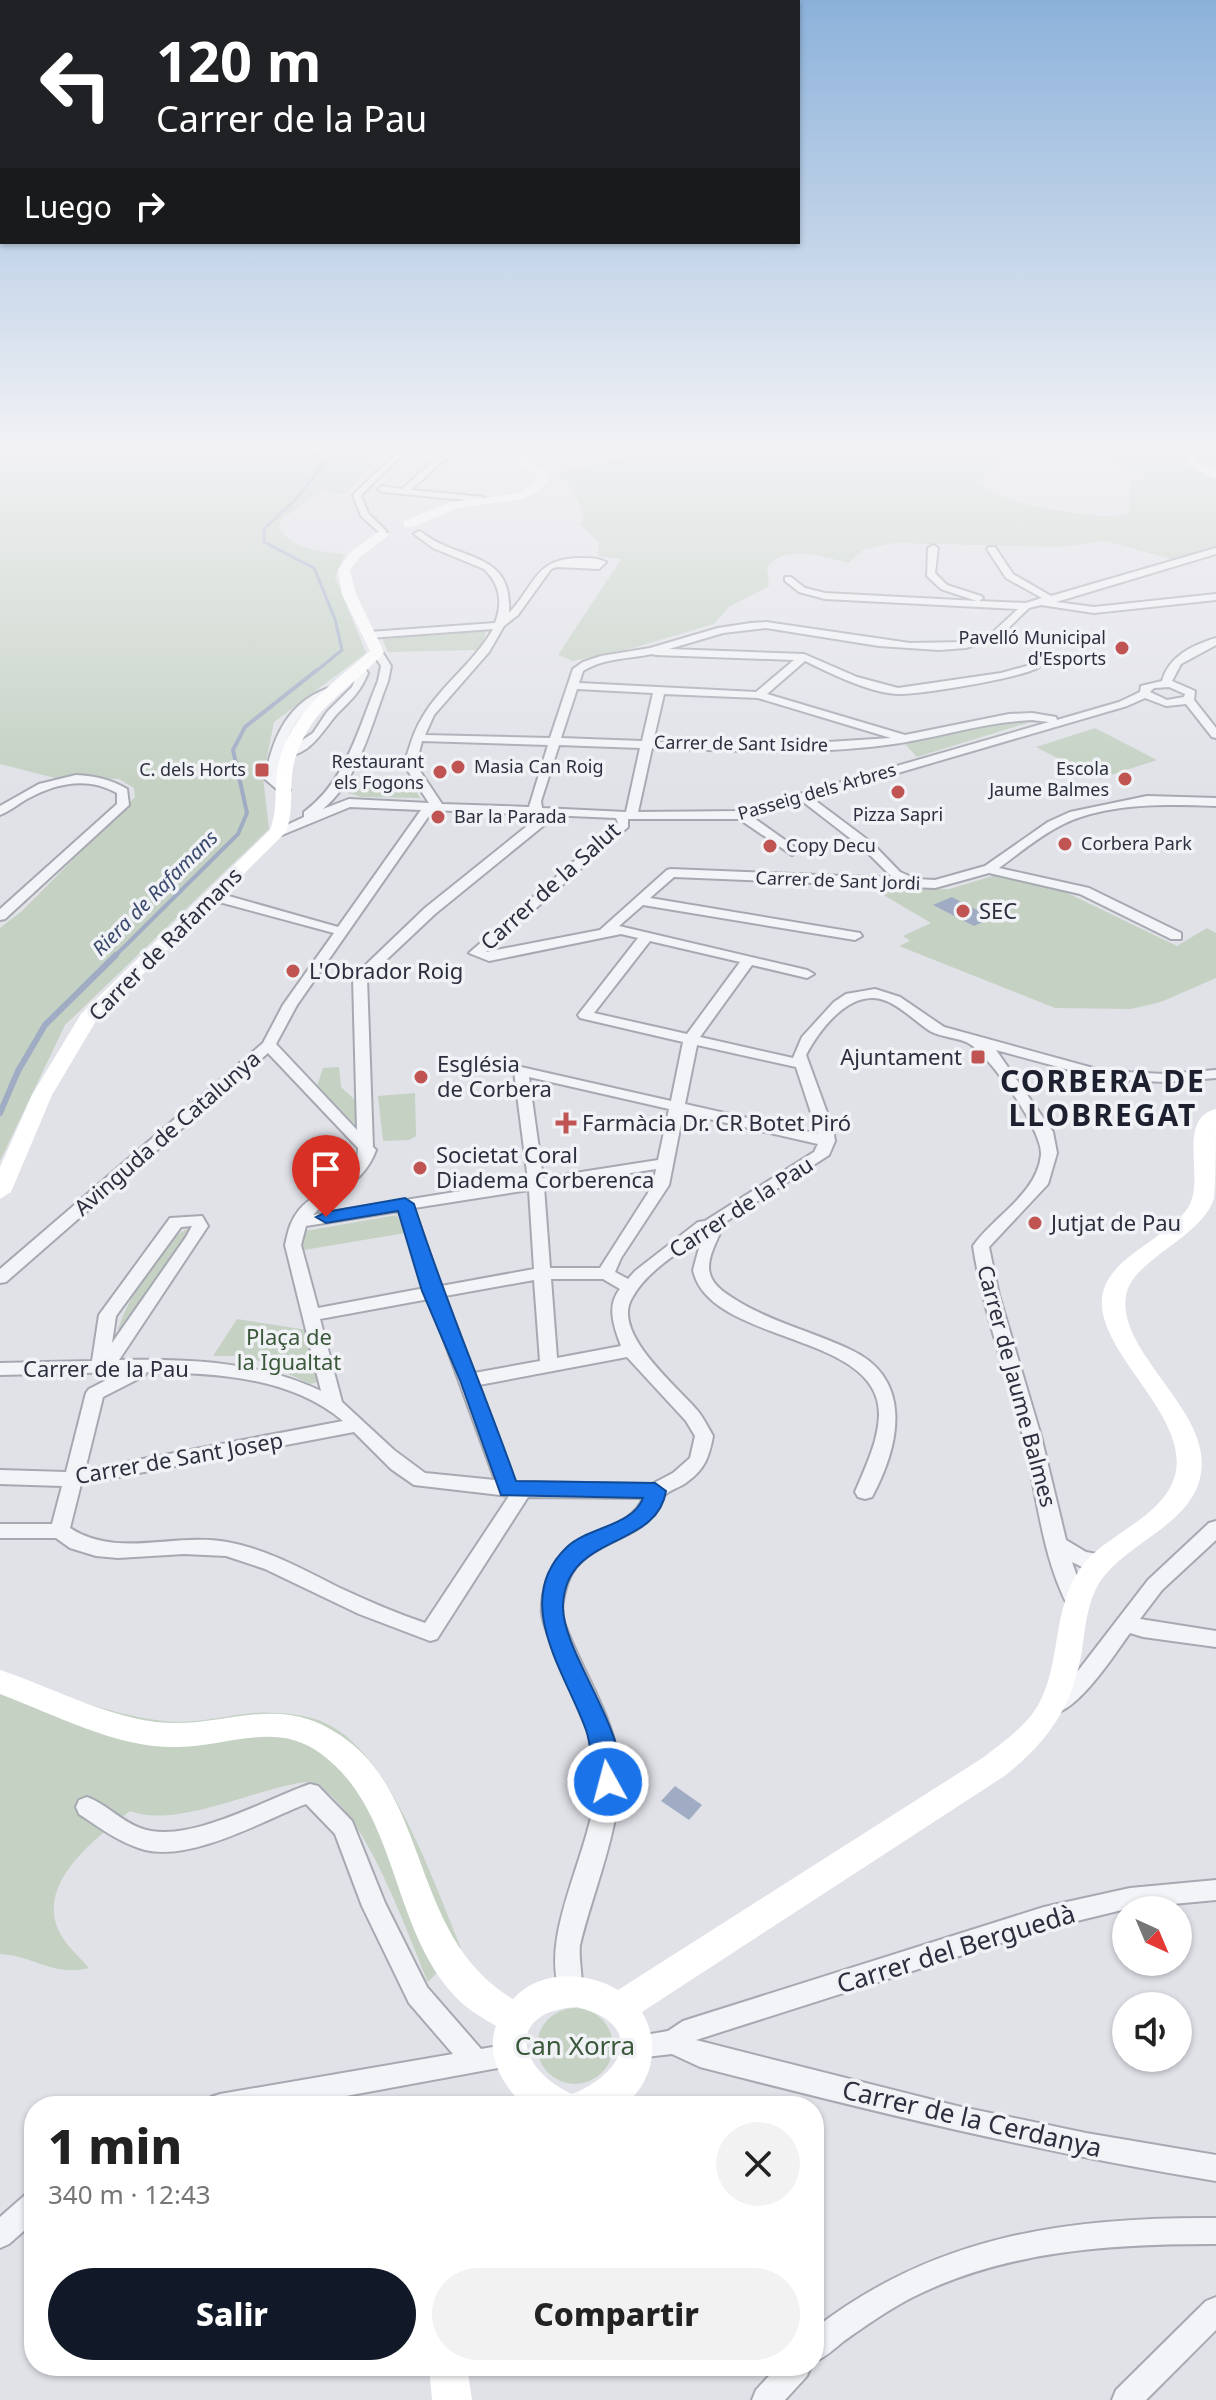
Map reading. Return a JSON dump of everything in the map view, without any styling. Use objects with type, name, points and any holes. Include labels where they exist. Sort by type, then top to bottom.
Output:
[{"type":"street","points":[[279,830],[327,800],[342,780],[383,681],[386,666],[349,594],[344,570],[350,561]]},
{"type":"street","points":[[434,807],[410,765],[418,738],[429,713],[485,654],[498,626],[503,596],[501,583],[492,570],[475,561]]},
{"type":"street","points":[[933,561],[929,569],[935,580],[944,587],[995,603]]},
{"type":"street","points":[[1000,561],[1009,576],[1048,601],[1094,610],[1216,597]]},
{"type":"street","points":[[788,579],[802,590],[825,596],[906,603],[1026,606],[1182,561]]},
{"type":"street","points":[[369,635],[498,626],[515,613],[548,567],[555,564]]},
{"type":"street","points":[[503,596],[518,599],[529,592]]},
{"type":"street","points":[[334,1405],[293,1245],[299,1222],[312,1203],[354,1178],[368,1150],[360,977],[430,911],[544,819],[534,806],[535,801],[573,686],[574,674],[585,664],[651,651],[707,632],[744,625],[766,625],[901,646],[963,643],[988,639],[1001,632],[1026,606]]},
{"type":"street","points":[[1166,684],[1167,672],[1182,658],[1216,641]]},
{"type":"street","points":[[651,651],[804,657],[853,679],[898,691],[1002,676],[1034,667]]},
{"type":"street","points":[[279,830],[285,812],[284,790],[290,753],[305,720],[332,690],[377,652]]},
{"type":"street","points":[[759,695],[804,657]]},
{"type":"street","points":[[290,753],[317,735],[331,714],[357,688],[363,673],[360,669]]},
{"type":"street","points":[[1150,698],[1147,687],[1166,684],[1190,691],[1192,696],[1189,700],[1216,735]]},
{"type":"street","points":[[573,686],[759,695],[905,738]]},
{"type":"street","points":[[284,790],[271,779],[281,736],[301,706],[316,695],[332,690]]},
{"type":"street","points":[[626,816],[648,743],[659,690]]},
{"type":"street","name":"Passeig dels Arbres","points":[[327,800],[345,805],[626,816],[709,818],[742,815],[806,799],[1132,701],[1150,698],[1189,700]]},
{"type":"street","name":"Carrer de Sant Isidre","points":[[418,738],[554,739],[764,747],[881,743],[990,721],[1044,717],[1059,722]]},
{"type":"street","points":[[0,811],[30,791],[72,780],[104,781],[123,791],[124,797],[123,805],[0,916]]},
{"type":"street","points":[[806,799],[868,846],[896,875],[916,884]]},
{"type":"street","name":"Carrer de Sant Jordi","points":[[606,931],[671,873],[916,884],[954,880],[989,869],[1052,825],[1074,815],[1147,800],[1216,802]]},
{"type":"street","name":"Passeig dels Arbres","points":[[279,830],[345,805]]},
{"type":"street","name":"Avinguda de Catalunya","points":[[0,1278],[269,1045],[290,1005],[340,931],[434,807]]},
{"type":"street","points":[[742,815],[792,851]]},
{"type":"street","name":"Carrer de la Salut","points":[[626,816],[624,824],[476,953],[489,957],[621,930],[807,974]]},
{"type":"street","name":"Carrer de Rafamans","points":[[0,1192],[42,1095],[88,1018],[279,830]]},
{"type":"street","points":[[989,869],[1084,891],[1176,936]]},
{"type":"street","points":[[213,896],[340,931]]},
{"type":"street","points":[[642,901],[855,936]]},
{"type":"street","points":[[647,936],[585,1015],[801,1064],[801,1047],[839,1005],[867,994],[883,995],[939,1030],[1103,1075],[1165,1078],[1216,1074]]},
{"type":"street","points":[[607,1271],[661,1185],[691,1039],[749,960]]},
{"type":"street","name":"Carrer de Jaume Balmes","points":[[970,1039],[995,1058],[1045,1132],[1049,1153],[1042,1181],[981,1246],[986,1287],[1031,1433],[1059,1545],[1059,1560],[1076,1602]]},
{"type":"street","points":[[269,1045],[368,1150]]},
{"type":"street","points":[[995,1058],[1023,1051]]},
{"type":"street","name":"Carrer de la Pau","points":[[635,1281],[704,1226],[817,1159],[827,1141],[801,1064]]},
{"type":"street","points":[[549,1365],[536,1183],[521,1071],[827,1141]]},
{"type":"street","points":[[1052,1708],[1076,1602],[1101,1561],[1173,1506],[1184,1488],[1189,1451],[1127,1338],[1113,1308],[1113,1298],[1126,1273],[1178,1234],[1201,1205],[1208,1176],[1204,1136],[1208,1121],[1216,1115]]},
{"type":"street","points":[[299,1222],[666,1163]]},
{"type":"street","points":[[0,1531],[60,1531],[69,1540],[92,1548],[225,1549],[300,1577],[383,1617],[430,1633],[516,1489],[432,1291],[405,1204]]},
{"type":"street","points":[[196,1220],[200,1226],[193,1238],[102,1367],[108,1315],[141,1265],[176,1222],[196,1220]]},
{"type":"street","points":[[704,1226],[712,1233],[700,1264],[701,1274],[713,1294],[743,1311],[846,1354],[860,1362],[880,1384],[890,1407],[889,1423],[865,1492]]},
{"type":"street","points":[[309,1315],[542,1273],[607,1271],[635,1281],[619,1307],[631,1350],[692,1416],[704,1436],[699,1461],[680,1478],[655,1491],[653,1505],[640,1520],[600,1536],[574,1554],[559,1578],[551,1605],[555,1626],[589,1704],[607,1762],[604,1803],[568,1945],[566,1963],[571,1989]]},
{"type":"street","points":[[470,1380],[631,1350]]},
{"type":"street","name":"Carrer de la Pau","points":[[0,1369],[102,1367],[258,1373],[334,1405],[406,1473],[421,1480],[516,1489],[655,1491]]},
{"type":"street","points":[[60,1531],[95,1393],[147,1369]]},
{"type":"street","name":"Carrer de Sant Josep","points":[[0,1477],[72,1479],[357,1425]]},
{"type":"street","points":[[619,2008],[995,1766],[1041,1725],[1052,1708],[1078,1686],[1155,1585],[1216,1528]]},
{"type":"street","points":[[1059,1545],[1082,1559],[1101,1561]]},
{"type":"street","points":[[1125,1622],[1143,1629],[1216,1639]]},
{"type":"street","points":[[0,1682],[73,1709],[159,1734],[285,1723],[330,1744],[353,1764],[383,1806],[433,1937],[461,1980],[476,1995],[516,2020]]},
{"type":"street","points":[[87,1807],[119,1829],[151,1841],[189,1840],[310,1793],[344,1828],[374,1906],[418,1995],[476,2062]]},
{"type":"street","name":"Carrer del Berguedà","points":[[700,2042],[1044,1918],[1130,1898],[1216,1890]]},
{"type":"street","points":[[542,2096],[529,2089],[510,2056],[510,2038],[516,2020],[539,1997],[571,1989],[588,1991],[619,2008],[632,2026],[637,2046],[636,2061],[627,2079],[605,2096]]},
{"type":"street","name":"Carrer de la Cerdanya","points":[[637,2046],[700,2042],[976,2122],[1153,2159],[1216,2168]]},
{"type":"street","points":[[278,2096],[510,2056]]},
{"type":"street","points":[[1,2233],[24,2213]]},
{"type":"street","points":[[824,2340],[887,2293],[982,2253],[1072,2235],[1146,2229],[1216,2231]]},
{"type":"street","points":[[1126,2400],[1216,2311]]},
{"type":"street","points":[[449,2376],[452,2400]]},
{"type":"street","points":[[766,2400],[788,2376]]},
{"type":"green space","points":[[0,561],[342,561],[335,577],[366,653],[274,722],[263,777],[269,829],[65,1025],[0,1161],[0,928],[22,911],[135,797],[134,788],[119,779],[55,778],[0,764]]},
{"type":"green space","points":[[620,561],[774,561],[767,567],[769,586],[729,607],[714,624],[633,648],[573,661],[558,655]]},
{"type":"green space","points":[[482,630],[486,633],[479,650],[388,652],[382,639]]},
{"type":"green space","points":[[1037,720],[917,757],[905,744],[990,724]]},
{"type":"green space","points":[[1095,728],[1157,760],[1098,779],[1036,747]]},
{"type":"green space","points":[[348,783],[412,784],[420,798],[362,797],[348,793]]},
{"type":"green space","points":[[996,875],[1057,888],[1177,946],[1207,928],[1216,933],[1216,978],[1161,1002],[1131,1009],[1055,1008],[899,946],[910,941],[903,936],[931,923],[875,890],[949,889]]},
{"type":"green space","points":[[339,1067],[341,1087],[355,1100],[356,1126],[317,1086],[323,1068]]},
{"type":"green space","points":[[415,1093],[416,1136],[409,1140],[383,1141],[378,1096]]},
{"type":"green space","points":[[397,1215],[405,1233],[304,1250],[299,1232]]},
{"type":"green space","points":[[191,1228],[117,1335],[126,1309],[146,1274],[170,1242]]},
{"type":"green space","name":"Plaça de la Igualtat","points":[[237,1319],[307,1330],[320,1381],[311,1384],[247,1356],[213,1356]]},
{"type":"green space","points":[[0,1674],[101,1708],[142,1718],[178,1722],[264,1712],[306,1716],[331,1726],[353,1742],[392,1794],[425,1859],[461,1948],[428,1982],[394,1900],[362,1836],[326,1791],[306,1782],[170,1815],[130,1811],[72,1864],[61,1880],[55,1898],[54,1916],[61,1935],[89,1968],[65,1970],[0,1954]]},
{"type":"green space","name":"Can Xorra","points":[[575,2008],[590,2011],[602,2019],[610,2031],[613,2046],[610,2061],[602,2073],[590,2081],[575,2084],[560,2081],[548,2073],[540,2061],[537,2046],[540,2031],[548,2019],[560,2011]]},
{"type":"water","name":"SEC","points":[[952,897],[992,918],[974,926],[933,905]]},
{"type":"water","points":[[675,1786],[702,1805],[689,1820],[661,1801]]},
{"type":"waterway","name":"Riera de Rafamans","points":[[301,561],[314,568],[335,619],[342,650],[315,672]]},
{"type":"waterway","name":"Riera de Rafamans","points":[[114,957],[238,834],[247,813],[233,750],[245,727],[317,670]]},
{"type":"waterway","name":"Riera de Rafamans","points":[[0,1113],[18,1071],[45,1025],[116,955]]},
{"type":"place","name":"Pavelló Municipal d'Esports","points":[[1122,648]]},
{"type":"place","name":"Masia Can Roig","points":[[458,767]]},
{"type":"place","name":"C. dels Horts","points":[[262,770]]},
{"type":"place","name":"Restaurant els Fogons","points":[[440,772]]},
{"type":"place","name":"Escola Jaume Balmes","points":[[1125,779]]},
{"type":"place","name":"Pizza Sapri","points":[[898,792]]},
{"type":"place","name":"Bar la Parada","points":[[438,817]]},
{"type":"place","name":"Corbera Park","points":[[1065,844]]},
{"type":"place","name":"Copy Decu","points":[[770,846]]},
{"type":"place","name":"SEC","points":[[963,911]]},
{"type":"place","name":"L'Obrador Roig","points":[[293,971]]},
{"type":"place","name":"Ajuntament","points":[[978,1057]]},
{"type":"place","name":"Església de Corbera","points":[[421,1077]]},
{"type":"place","name":"Farmàcia Dr. CR Botet Piró","points":[[566,1123]]},
{"type":"place","name":"Societat Coral Diadema Corberenca","points":[[420,1168]]},
{"type":"place","name":"Jutjat de Pau","points":[[1035,1223]]},
{"type":"district","name":"CORBERA DE LLOBREGAT","points":[[1103,1099]]},
{"type":"route","points":[[326,1217],[405,1204],[432,1291],[470,1380],[508,1489],[655,1491],[653,1505],[640,1520],[600,1536],[574,1554],[559,1578],[551,1605],[555,1626],[599,1731],[607,1762],[608,1782]]}]
